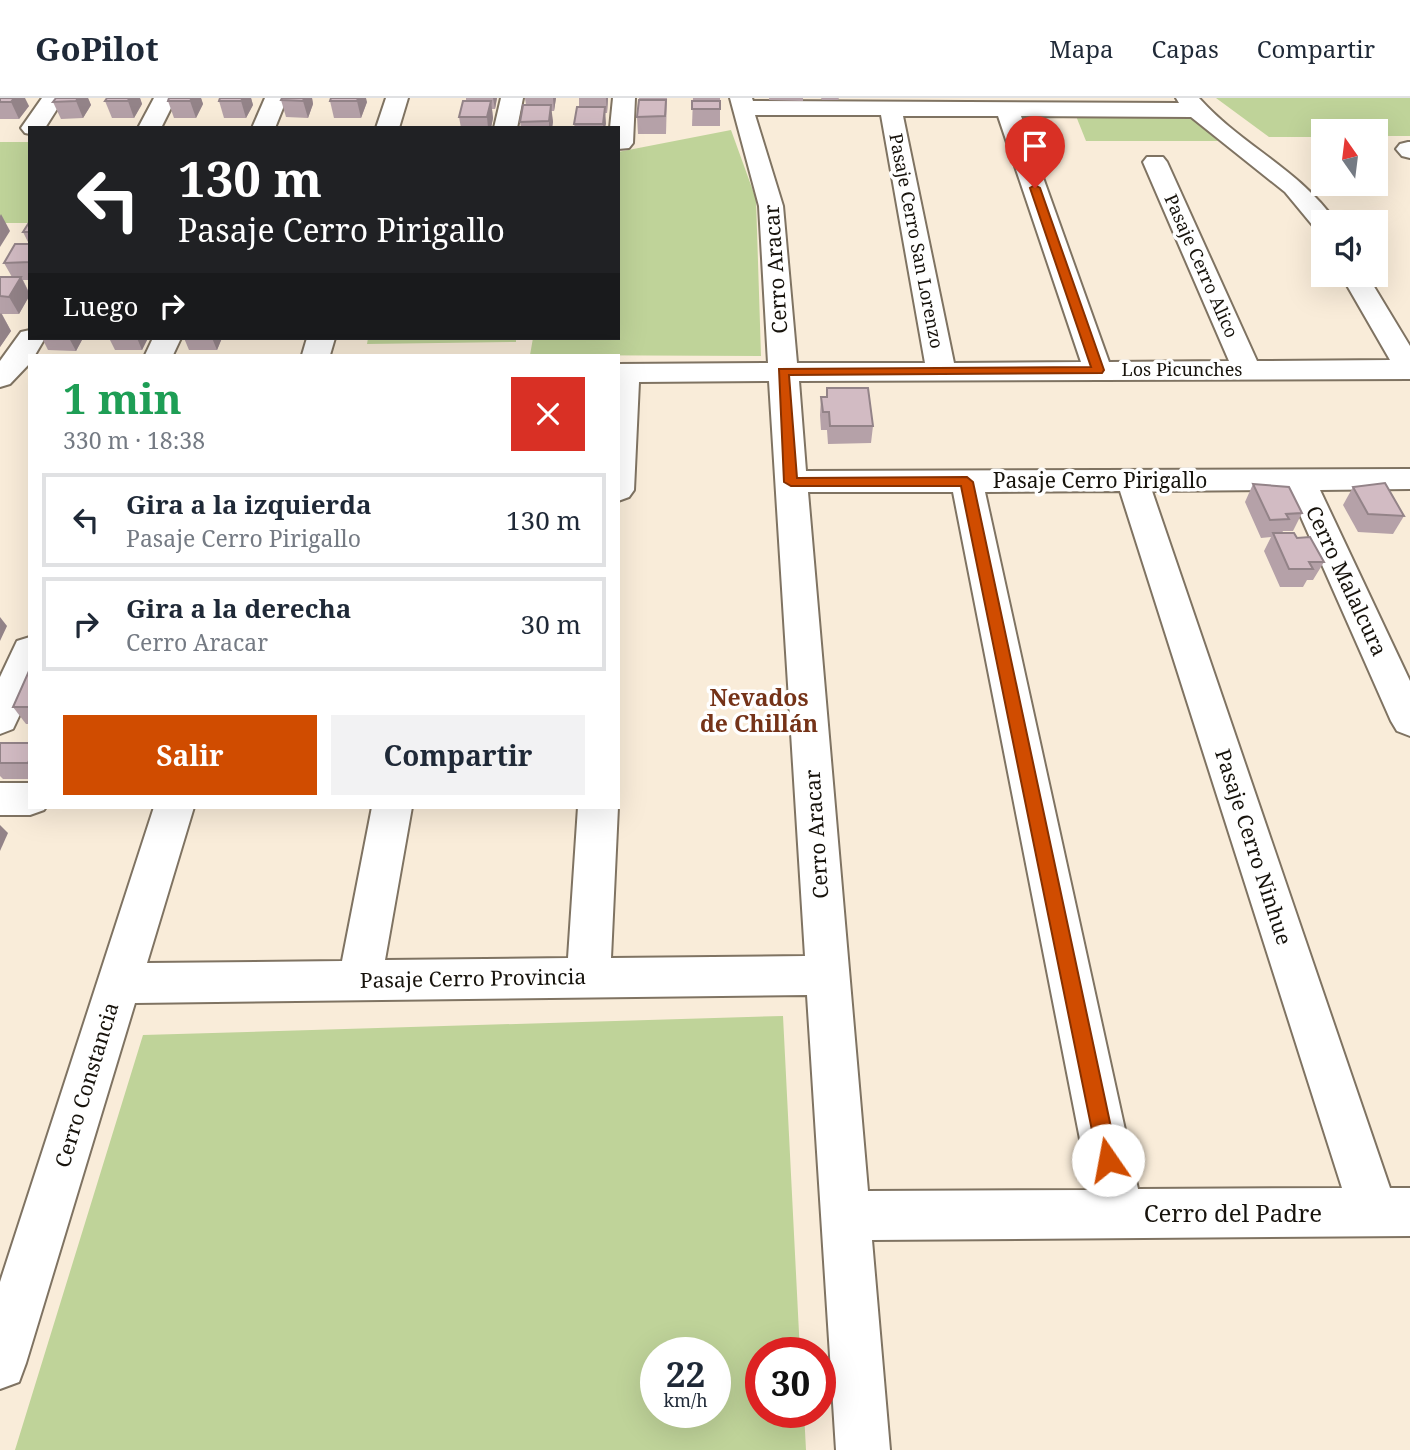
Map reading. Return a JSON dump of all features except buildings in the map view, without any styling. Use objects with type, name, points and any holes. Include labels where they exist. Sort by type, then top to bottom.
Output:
[{"type":"street","points":[[23,130],[53,98]]},
{"type":"street","points":[[150,126],[165,98]]},
{"type":"street","points":[[264,126],[276,98]]},
{"type":"street","points":[[388,126],[397,98]]},
{"type":"street","points":[[505,126],[512,98]]},
{"type":"street","points":[[621,143],[624,98]]},
{"type":"street","points":[[741,103],[891,110],[1008,111],[1192,104],[1301,190],[1315,210]]},
{"type":"street","name":"Cerro Aracar","points":[[741,103],[747,135],[770,194],[863,1450]]},
{"type":"street","name":"Pasaje Cerro San Lorenzo","points":[[891,110],[941,371]]},
{"type":"street","points":[[1008,111],[1098,370]]},
{"type":"street","name":"Pasaje Cerro Alico","points":[[1155,162],[1247,370]]},
{"type":"street","points":[[1361,287],[1410,369]]},
{"type":"street","points":[[8,377],[30,340]]},
{"type":"street","name":"Los Picunches","points":[[621,373],[1410,369]]},
{"type":"street","points":[[620,412],[621,373]]},
{"type":"street","name":"Pasaje Cerro Pirigallo","points":[[791,482],[1410,479]]},
{"type":"street","name":"Cerro Malalcura","points":[[1300,480],[1410,721]]},
{"type":"street","name":"Pasaje Cerro Ninhue","points":[[1133,481],[1392,1212]]},
{"type":"street","points":[[967,482],[1119,1214]]},
{"type":"street","points":[[0,719],[28,655]]},
{"type":"street","points":[[0,799],[28,799]]},
{"type":"street","name":"Cerro Constancia","points":[[0,1363],[173,809]]},
{"type":"street","points":[[360,980],[392,809]]},
{"type":"street","points":[[588,978],[598,809]]},
{"type":"street","name":"Pasaje Cerro Provincia","points":[[119,983],[827,975]]},
{"type":"street","name":"Cerro del Padre","points":[[846,1216],[1392,1212]]},
{"type":"green space","points":[[1216,98],[1410,98],[1410,136],[1388,136],[1388,119],[1311,119],[1311,137],[1269,137]]},
{"type":"green space","points":[[1076,116],[1191,116],[1218,141],[1086,141]]},
{"type":"green space","points":[[731,130],[756,199],[761,356],[530,354],[533,340],[620,340],[620,152]]},
{"type":"green space","points":[[0,142],[28,142],[28,223],[0,223]]},
{"type":"green space","points":[[368,340],[516,340],[516,342],[367,344]]},
{"type":"green space","points":[[783,1016],[799,1337],[745,1337],[745,1428],[805,1428],[806,1450],[15,1450],[143,1035]]},
{"type":"district","name":"Nevados de Chillán","points":[[759,711]]},
{"type":"route","points":[[1035,188],[1098,370],[783,372],[791,482],[967,482],[1108,1160]]}]
